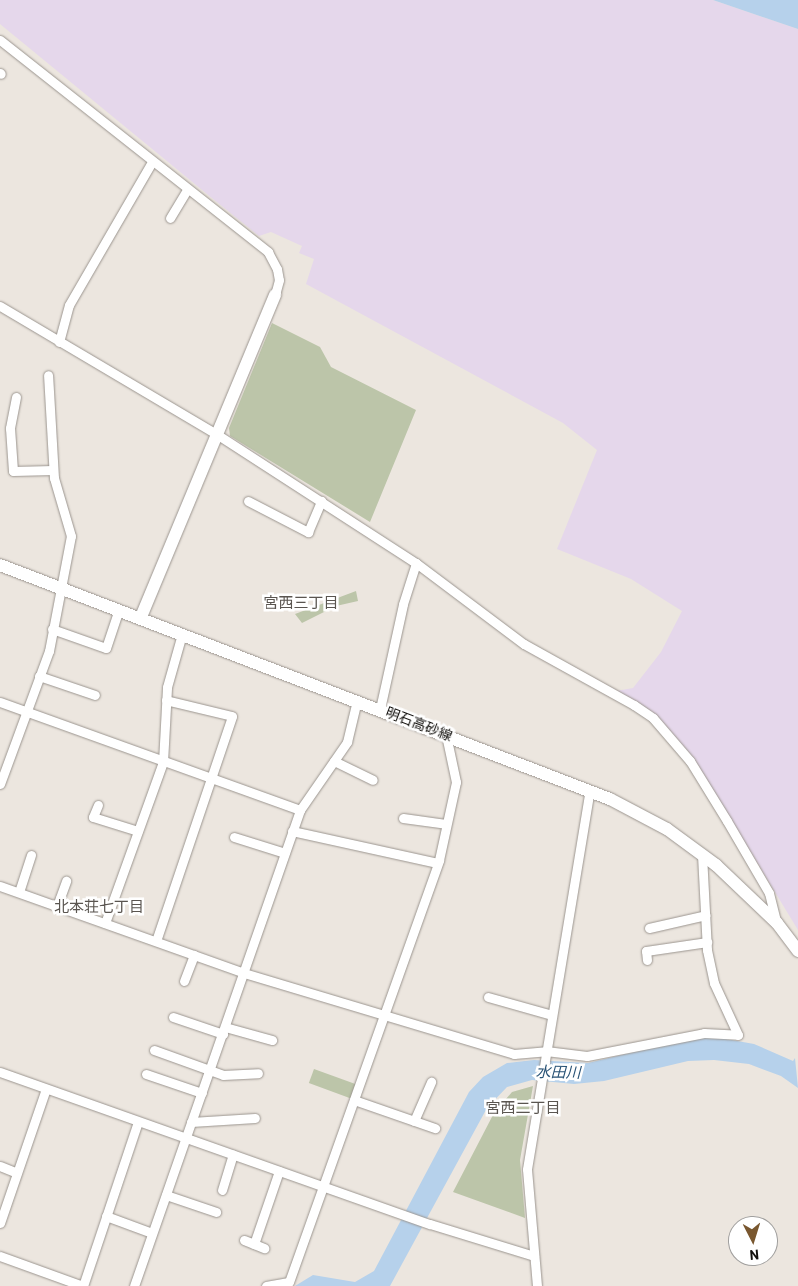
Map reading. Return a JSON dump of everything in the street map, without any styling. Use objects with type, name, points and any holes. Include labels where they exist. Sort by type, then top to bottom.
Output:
[{"type":"main road","points":[[141,618],[275,295]]},
{"type":"main road","name":"明石高砂線","points":[[0,565],[590,790],[667,829],[702,854],[734,880],[777,923],[798,951]]},
{"type":"street","points":[[0,40],[187,190],[268,252],[279,280],[275,295]]},
{"type":"street","points":[[60,342],[69,305],[152,162]]},
{"type":"street","points":[[170,218],[187,190]]},
{"type":"street","points":[[0,306],[218,435],[416,562],[524,644],[634,705],[653,718],[690,761],[718,806],[769,893],[777,923]]},
{"type":"street","points":[[0,784],[25,711],[49,651],[71,536],[54,470],[48,376]]},
{"type":"street","points":[[16,397],[10,428],[13,470],[54,470]]},
{"type":"street","points":[[248,500],[308,532],[320,501]]},
{"type":"street","points":[[380,709],[403,604],[416,562]]},
{"type":"street","points":[[52,630],[106,648],[119,609]]},
{"type":"street","points":[[105,923],[163,762],[166,686],[182,634]]},
{"type":"street","points":[[39,676],[95,695]]},
{"type":"street","points":[[156,942],[232,716],[166,700]]},
{"type":"street","points":[[134,1286],[292,831],[300,810],[347,742],[357,700]]},
{"type":"street","points":[[0,702],[300,810]]},
{"type":"street","points":[[266,1286],[289,1282],[438,863],[456,782],[446,735]]},
{"type":"street","points":[[334,761],[373,780]]},
{"type":"street","points":[[537,1286],[527,1169],[590,790]]},
{"type":"street","points":[[98,805],[93,817],[138,831]]},
{"type":"street","points":[[403,818],[446,824]]},
{"type":"street","points":[[292,831],[438,863]]},
{"type":"street","points":[[234,837],[285,853]]},
{"type":"street","points":[[0,886],[244,973],[514,1054],[546,1050],[587,1056],[704,1033],[738,1035],[714,983],[707,942],[702,854]]},
{"type":"street","points":[[19,892],[31,855]]},
{"type":"street","points":[[57,906],[66,881]]},
{"type":"street","points":[[649,928],[706,915]]},
{"type":"street","points":[[647,960],[646,951],[658,953],[707,942]]},
{"type":"street","points":[[184,981],[194,955]]},
{"type":"street","points":[[488,997],[552,1015]]},
{"type":"street","points":[[174,1017],[272,1040]]},
{"type":"street","points":[[154,1050],[223,1075],[258,1073]]},
{"type":"street","points":[[0,1072],[279,1172],[430,1224],[534,1256]]},
{"type":"street","points":[[146,1074],[202,1093]]},
{"type":"street","points":[[414,1121],[431,1082]]},
{"type":"street","points":[[0,1223],[46,1089]]},
{"type":"street","points":[[354,1100],[435,1128]]},
{"type":"street","points":[[191,1122],[255,1118]]},
{"type":"street","points":[[0,1256],[83,1286],[138,1122]]},
{"type":"street","points":[[222,1190],[233,1155]]},
{"type":"street","points":[[0,1166],[17,1172]]},
{"type":"street","points":[[254,1244],[279,1172]]},
{"type":"street","points":[[166,1195],[216,1212]]},
{"type":"street","points":[[106,1216],[152,1233]]},
{"type":"street","points":[[244,1240],[264,1248]]},
{"type":"shaded area","points":[[0,0],[713,0],[798,29],[798,930],[693,757],[670,731],[644,707],[616,691],[633,688],[661,652],[682,611],[631,579],[557,549],[597,450],[563,423],[306,284],[314,259],[299,253],[302,246],[271,232],[259,236],[207,194],[0,24]]},
{"type":"green space","points":[[272,323],[320,347],[331,367],[416,410],[370,522],[230,436],[229,428]]},
{"type":"green space","points":[[356,591],[358,601],[336,606],[302,623],[295,614]]},
{"type":"green space","points":[[314,1069],[355,1084],[350,1098],[309,1083]]},
{"type":"green space","points":[[533,1086],[520,1160],[525,1218],[453,1192],[494,1113],[512,1092]]},
{"type":"water","points":[[713,0],[798,0],[798,29]]},
{"type":"water","name":"水田川","points":[[715,1037],[754,1044],[793,1061],[795,1058],[798,1088],[781,1076],[749,1064],[714,1060],[688,1061],[604,1081],[574,1084],[532,1080],[507,1087],[487,1108],[390,1286],[295,1286],[313,1275],[355,1282],[374,1271],[469,1092],[483,1077],[507,1063],[534,1060],[588,1063],[683,1040]]},
{"type":"district","name":"宮西三丁目","points":[[301,603]]},
{"type":"district","name":"北本荘七丁目","points":[[99,907]]},
{"type":"district","name":"宮西二丁目","points":[[523,1108]]}]
